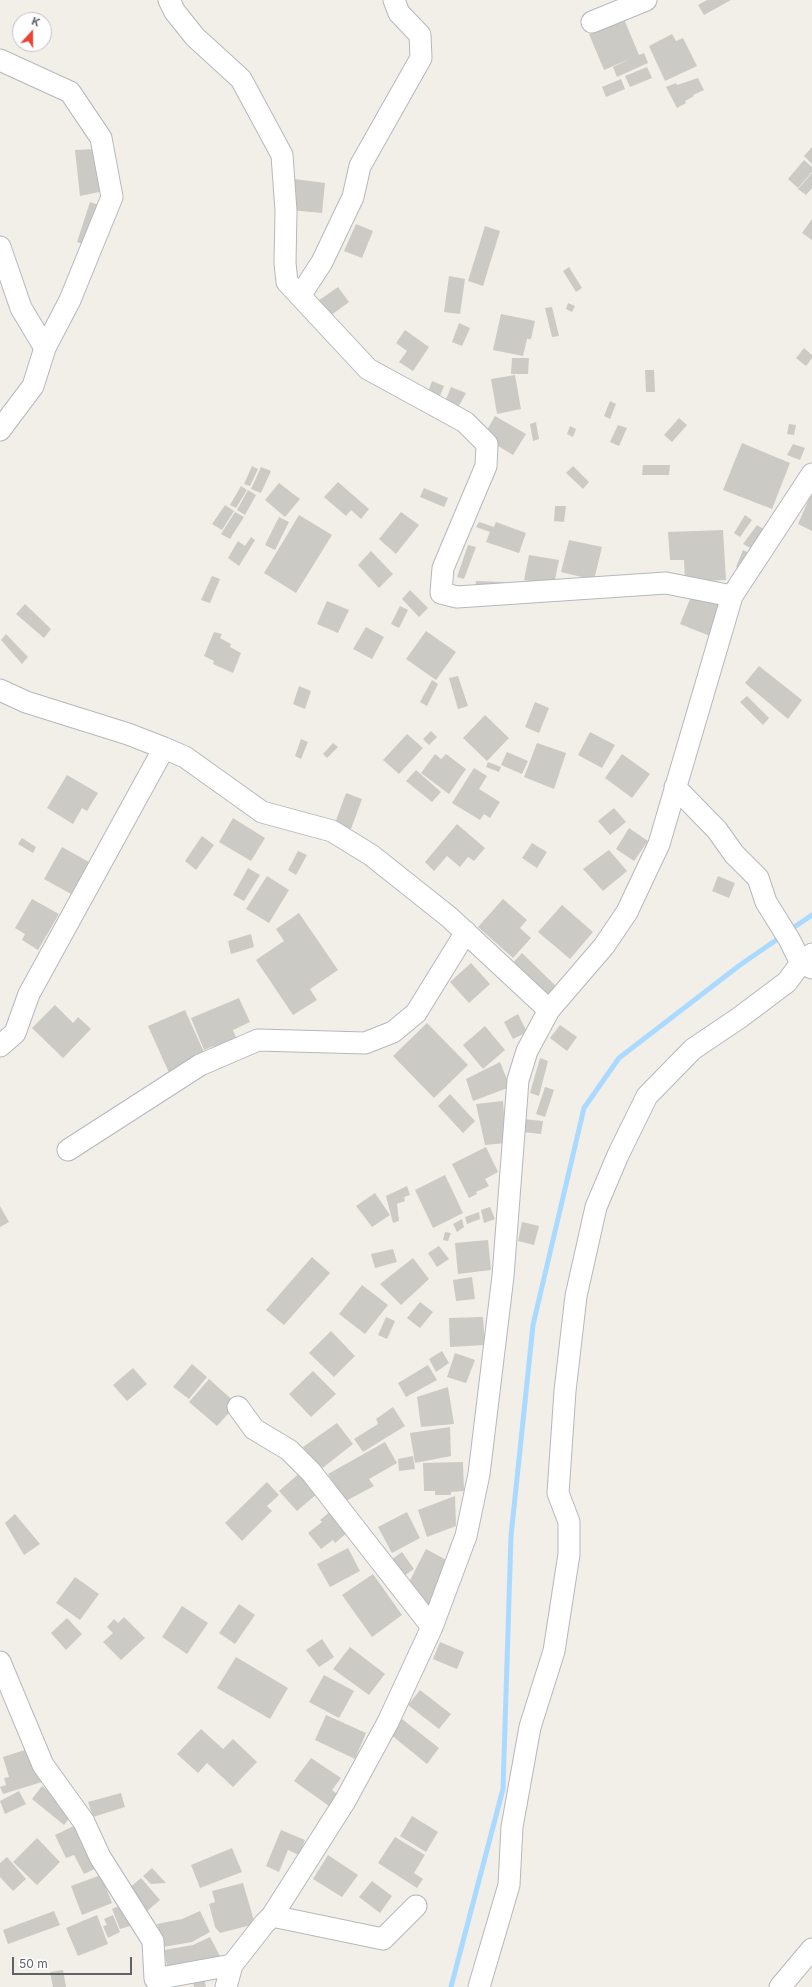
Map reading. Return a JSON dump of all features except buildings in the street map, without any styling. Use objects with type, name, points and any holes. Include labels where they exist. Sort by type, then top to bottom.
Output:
[{"type":"street","points":[[169,0],[175,12],[195,37],[241,79],[282,155],[286,211],[285,263],[287,282],[368,369],[466,422],[487,444],[486,466],[443,568],[441,593],[457,597],[666,583],[732,596]]},
{"type":"street","points":[[300,296],[322,262],[353,197],[360,166],[421,58],[420,35],[399,13],[394,0]]},
{"type":"street","points":[[592,22],[646,0]]},
{"type":"street","points":[[0,60],[70,92],[101,138],[112,197],[70,300],[45,348],[33,386],[0,430]]},
{"type":"street","points":[[0,247],[21,308],[45,348]]},
{"type":"street","points":[[226,1987],[232,1965],[272,1916],[348,1794],[388,1722],[432,1627],[466,1536],[479,1474],[503,1276],[518,1080],[527,1051],[549,1010],[604,946],[627,912],[659,844],[732,596],[812,474]]},
{"type":"street","points":[[0,690],[26,702],[128,734],[164,748],[185,757],[262,812],[332,831],[372,855],[450,917],[549,1010]]},
{"type":"street","points":[[0,1046],[15,1033],[32,988],[164,748]]},
{"type":"street","points":[[479,1987],[509,1884],[512,1827],[530,1727],[554,1651],[569,1554],[569,1522],[558,1493],[565,1391],[576,1296],[596,1207],[618,1155],[647,1096],[693,1049],[739,1018],[787,982],[808,962],[784,932],[766,902],[758,878],[734,854],[717,830],[675,786]]},
{"type":"street","points":[[68,1150],[200,1064],[258,1040],[365,1043],[393,1032],[416,1013],[466,932]]},
{"type":"street","points":[[238,1407],[254,1428],[289,1450],[311,1472],[432,1627]]},
{"type":"street","points":[[0,1662],[43,1765],[84,1822],[100,1857],[153,1941],[154,1979],[232,1965]]},
{"type":"street","points":[[272,1916],[383,1939],[416,1906]]},
{"type":"street","points":[[780,1987],[812,1949]]},
{"type":"waterway","points":[[790,930],[812,915]]},
{"type":"waterway","points":[[451,1987],[503,1789],[511,1536],[533,1325],[584,1108],[619,1058],[740,965],[782,936]]}]
